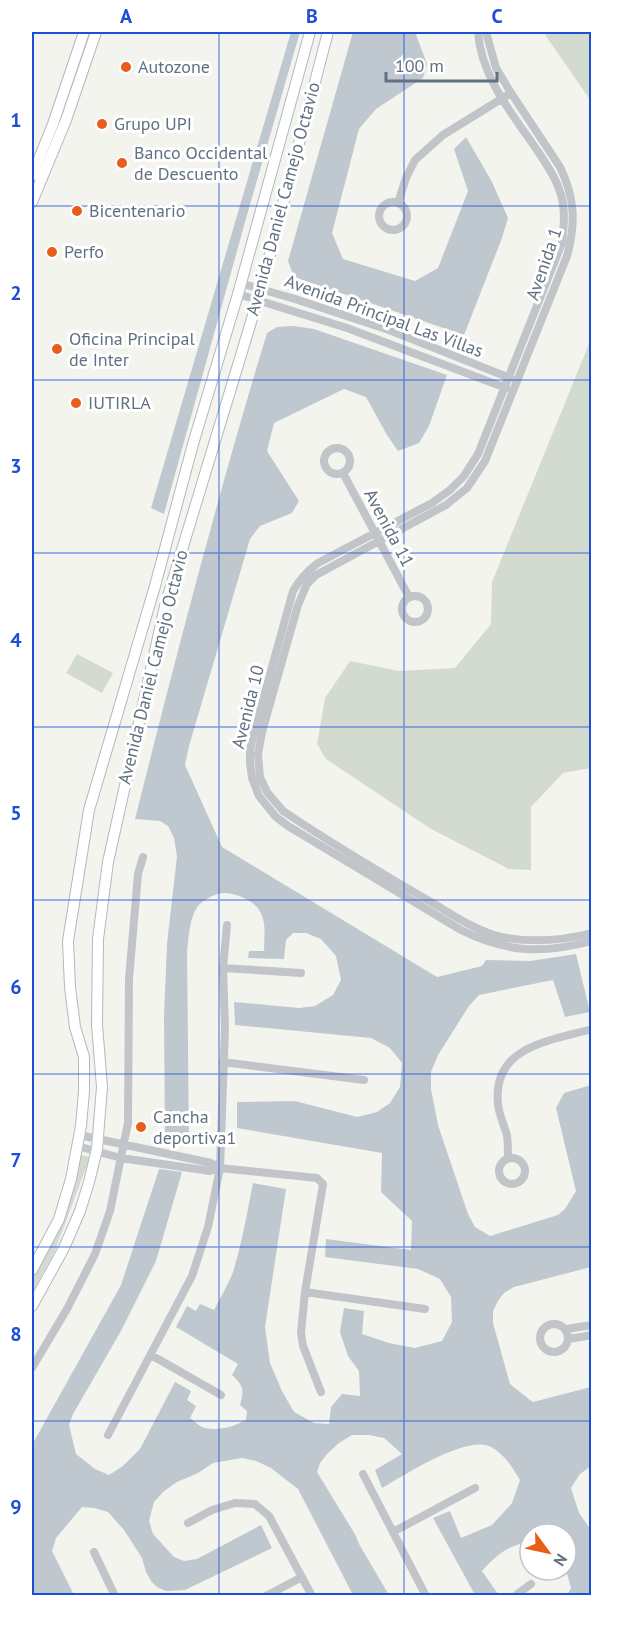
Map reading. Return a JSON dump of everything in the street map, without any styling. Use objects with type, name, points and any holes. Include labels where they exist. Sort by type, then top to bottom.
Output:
[{"type":"main road","points":[[32,176],[53,124],[84,32]]},
{"type":"main road","points":[[32,202],[66,120],[96,32]]},
{"type":"main road","name":"Avenida Daniel Camejo Octavio","points":[[32,1270],[59,1219],[71,1179],[78,1141],[84,1091],[84,1057],[75,1027],[68,941],[89,810],[155,586],[163,550],[239,289],[310,32]]},
{"type":"main road","name":"Avenida Daniel Camejo Octavio","points":[[32,1306],[64,1248],[80,1211],[96,1152],[102,1087],[97,1025],[98,939],[108,862],[165,606],[261,289],[328,32]]},
{"type":"street","name":"Avenida 1","points":[[478,32],[485,68],[502,99],[560,189],[565,221],[562,243],[504,387]]},
{"type":"street","name":"Avenida 1","points":[[486,32],[496,68],[560,166],[569,190],[574,224],[567,256],[513,391]]},
{"type":"street","points":[[398,203],[415,160],[443,135],[511,93]]},
{"type":"street","name":"Avenida Principal Las Villas","points":[[239,289],[261,289],[389,330],[517,381]]},
{"type":"street","name":"Avenida Principal Las Villas","points":[[239,289],[257,300],[347,328],[513,391]]},
{"type":"street","name":"Avenida 10","points":[[376,536],[432,503],[464,476],[478,454],[504,387]]},
{"type":"street","name":"Avenida 10","points":[[513,391],[485,460],[467,488],[446,504],[318,563],[299,580],[293,591],[265,707],[258,754],[260,777],[267,792],[278,806],[481,940],[504,946],[531,945],[591,933]]},
{"type":"street","points":[[471,465],[479,470]]},
{"type":"street","name":"Avenida 11","points":[[343,473],[409,597]]},
{"type":"street","name":"Avenida 10","points":[[265,707],[250,750],[250,763],[252,778],[268,808],[288,826],[308,839],[415,898]]},
{"type":"street","points":[[308,839],[313,830]]},
{"type":"street","points":[[32,1368],[95,1254],[110,1211],[128,1123],[129,979],[138,874],[143,856]]},
{"type":"street","points":[[108,1434],[192,1276],[208,1227],[220,1168],[225,1028],[223,968],[227,926]]},
{"type":"street","name":"Avenida 10","points":[[531,945],[550,950],[591,941]]},
{"type":"street","points":[[223,968],[302,973]]},
{"type":"street","points":[[508,1158],[507,1138],[498,1106],[500,1080],[505,1066],[527,1048],[591,1029]]},
{"type":"street","points":[[223,1062],[364,1080]]},
{"type":"street","points":[[78,1141],[98,1139],[212,1163],[220,1168]]},
{"type":"street","points":[[78,1141],[96,1152],[121,1158],[210,1171],[220,1168],[317,1178],[322,1182],[305,1292],[302,1338],[321,1392]]},
{"type":"street","points":[[305,1292],[425,1309]]},
{"type":"street","points":[[566,1329],[568,1339],[564,1348],[555,1352],[546,1350],[540,1342],[541,1332],[548,1325],[558,1324],[566,1329],[591,1325]]},
{"type":"street","points":[[568,1339],[591,1335]]},
{"type":"street","points":[[151,1355],[221,1395]]},
{"type":"street","points":[[363,1474],[426,1596]]},
{"type":"street","points":[[393,1532],[475,1488]]},
{"type":"street","points":[[188,1523],[212,1510],[235,1503],[255,1504],[269,1516],[312,1596]]},
{"type":"street","points":[[94,1552],[115,1596]]},
{"type":"street","points":[[266,1596],[302,1577]]},
{"type":"street","points":[[515,1596],[531,1584]]},
{"type":"shaded area","points":[[291,32],[300,32],[164,514],[151,508]]},
{"type":"shaded area","points":[[353,32],[415,32],[427,64],[423,78],[376,109],[359,129],[332,233],[343,259],[415,281],[438,268],[468,191],[454,149],[466,137],[492,182],[508,218],[464,335],[294,277],[288,261]]},
{"type":"shaded area","points":[[543,32],[591,32],[591,101]]},
{"type":"shaded area","points":[[293,326],[314,329],[447,375],[429,426],[419,443],[398,451],[366,397],[344,389],[274,423],[267,451],[299,501],[292,513],[260,526],[250,539],[185,765],[222,847],[437,977],[482,966],[486,960],[530,961],[576,954],[590,1012],[565,1017],[553,980],[479,995],[469,1006],[438,1055],[431,1072],[431,1089],[438,1125],[468,1214],[475,1227],[490,1236],[558,1215],[565,1209],[576,1191],[556,1108],[564,1093],[591,1085],[591,1267],[514,1287],[504,1293],[498,1301],[493,1311],[493,1323],[510,1384],[533,1402],[591,1387],[591,1466],[580,1474],[571,1488],[579,1513],[591,1530],[591,1595],[567,1595],[571,1588],[569,1582],[578,1582],[578,1522],[518,1522],[518,1544],[503,1552],[482,1571],[498,1594],[475,1595],[433,1518],[450,1511],[461,1538],[492,1525],[512,1503],[520,1480],[499,1452],[489,1446],[478,1444],[450,1451],[382,1488],[375,1470],[402,1454],[384,1438],[352,1435],[327,1454],[317,1472],[389,1595],[353,1595],[298,1489],[271,1468],[242,1458],[213,1463],[163,1492],[154,1502],[149,1521],[153,1534],[174,1557],[184,1561],[197,1559],[261,1525],[272,1548],[185,1590],[166,1591],[151,1581],[142,1558],[124,1530],[108,1512],[82,1507],[56,1538],[52,1551],[74,1595],[32,1595],[32,1445],[121,1285],[159,1169],[182,1172],[156,1261],[121,1331],[73,1414],[69,1425],[76,1454],[95,1469],[109,1475],[123,1466],[140,1449],[175,1382],[191,1391],[187,1400],[196,1406],[190,1418],[202,1427],[224,1428],[246,1420],[247,1411],[240,1405],[242,1388],[232,1375],[238,1364],[176,1327],[187,1306],[196,1311],[200,1304],[214,1310],[233,1272],[253,1183],[286,1189],[265,1327],[270,1363],[294,1412],[314,1423],[329,1424],[331,1407],[342,1394],[360,1396],[359,1371],[348,1356],[340,1332],[344,1308],[364,1311],[362,1334],[389,1343],[415,1348],[442,1341],[452,1322],[451,1297],[440,1279],[418,1269],[325,1257],[326,1239],[411,1250],[412,1221],[381,1192],[382,1153],[237,1128],[237,1102],[295,1101],[357,1117],[377,1112],[390,1103],[400,1087],[402,1063],[390,1048],[371,1038],[235,1025],[234,1002],[299,1008],[315,1006],[333,995],[341,980],[336,956],[321,939],[306,933],[293,933],[286,940],[284,959],[248,958],[249,951],[264,951],[262,915],[247,899],[228,893],[216,895],[198,906],[191,922],[187,951],[189,1145],[165,1143],[164,1016],[167,944],[177,856],[174,838],[168,826],[160,821],[135,819],[231,454],[267,333],[277,327]]},
{"type":"shaded area","points":[[591,339],[591,768],[563,773],[531,807],[531,870],[509,869],[431,829],[326,759],[317,744],[325,698],[350,661],[399,671],[455,668],[491,624],[492,582]]},
{"type":"shaded area","points":[[77,654],[113,673],[102,693],[66,673]]},
{"type":"shaded area","points":[[81,1155],[90,1157],[55,1251],[32,1293],[32,1276],[56,1232]]},
{"type":"place","name":"Autozone","points":[[126,67]]},
{"type":"place","name":"Grupo UPI","points":[[102,124]]},
{"type":"place","name":"Banco Occidental de Descuento","points":[[122,163]]},
{"type":"place","name":"Bicentenario","points":[[77,211]]},
{"type":"place","name":"Perfo","points":[[52,252]]},
{"type":"place","name":"Oficina Principal de Inter","points":[[57,349]]},
{"type":"place","name":"IUTIRLA","points":[[76,403]]},
{"type":"place","name":"Cancha deportiva1","points":[[141,1127]]}]
